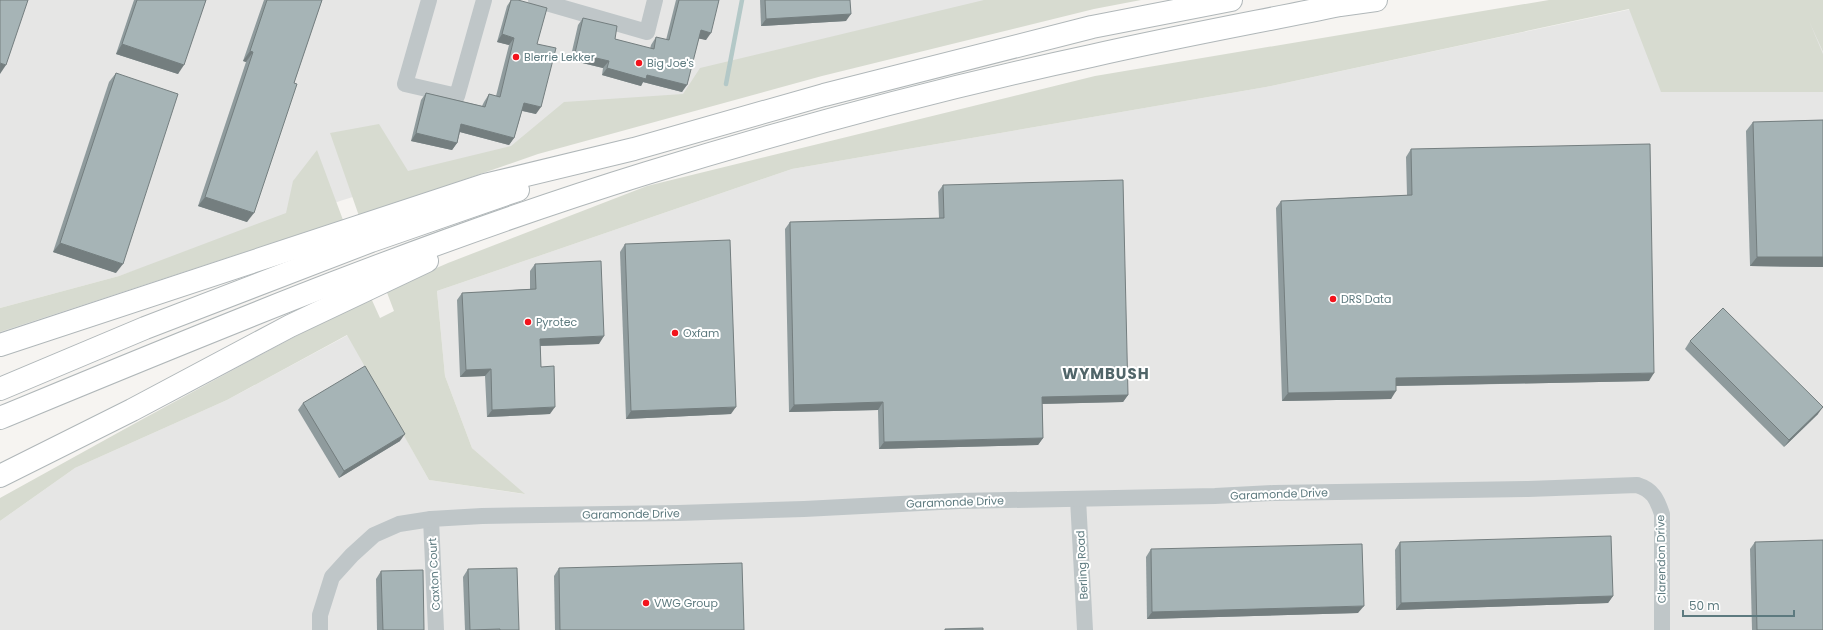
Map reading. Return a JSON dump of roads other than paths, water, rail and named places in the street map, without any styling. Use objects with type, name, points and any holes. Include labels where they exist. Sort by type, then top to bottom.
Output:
[{"type":"highway","points":[[0,345],[485,184],[634,149],[824,95],[1085,29],[1231,0]]},
{"type":"highway","points":[[0,418],[363,271],[548,206],[645,174],[845,115],[1091,56],[1340,5],[1376,0]]},
{"type":"highway","points":[[0,389],[145,328],[371,241],[634,149]]},
{"type":"highway","points":[[0,476],[132,410],[335,304],[548,206]]},
{"type":"street","points":[[428,0],[405,84],[457,96],[484,0]]},
{"type":"street","points":[[546,1],[647,32],[655,0]]},
{"type":"street","name":"Garamonde Drive","points":[[320,630],[320,615],[332,577],[352,555],[374,535],[399,524],[431,519],[521,515],[678,513],[804,509],[959,501],[1215,496],[1274,492],[1528,489],[1638,485],[1646,487],[1650,492]]},
{"type":"street","name":"Clarendon Drive","points":[[1650,492],[1657,498],[1662,514],[1662,630]]},
{"type":"street","name":"Berling Road","points":[[1078,499],[1085,630]]},
{"type":"street","name":"Caxton Court","points":[[431,519],[436,630]]},
{"type":"waterway","points":[[726,84],[742,0]]},
{"type":"place","name":"Blerrie Lekker","points":[[516,57]]},
{"type":"place","name":"Big Joe's","points":[[639,63]]},
{"type":"place","name":"DRS Data","points":[[1333,299]]},
{"type":"place","name":"Pyrotec","points":[[528,322]]},
{"type":"place","name":"Oxfam","points":[[675,333]]},
{"type":"place","name":"VWG Group","points":[[646,603]]},
{"type":"district","name":"WYMBUSH","points":[[1106,374]]}]
